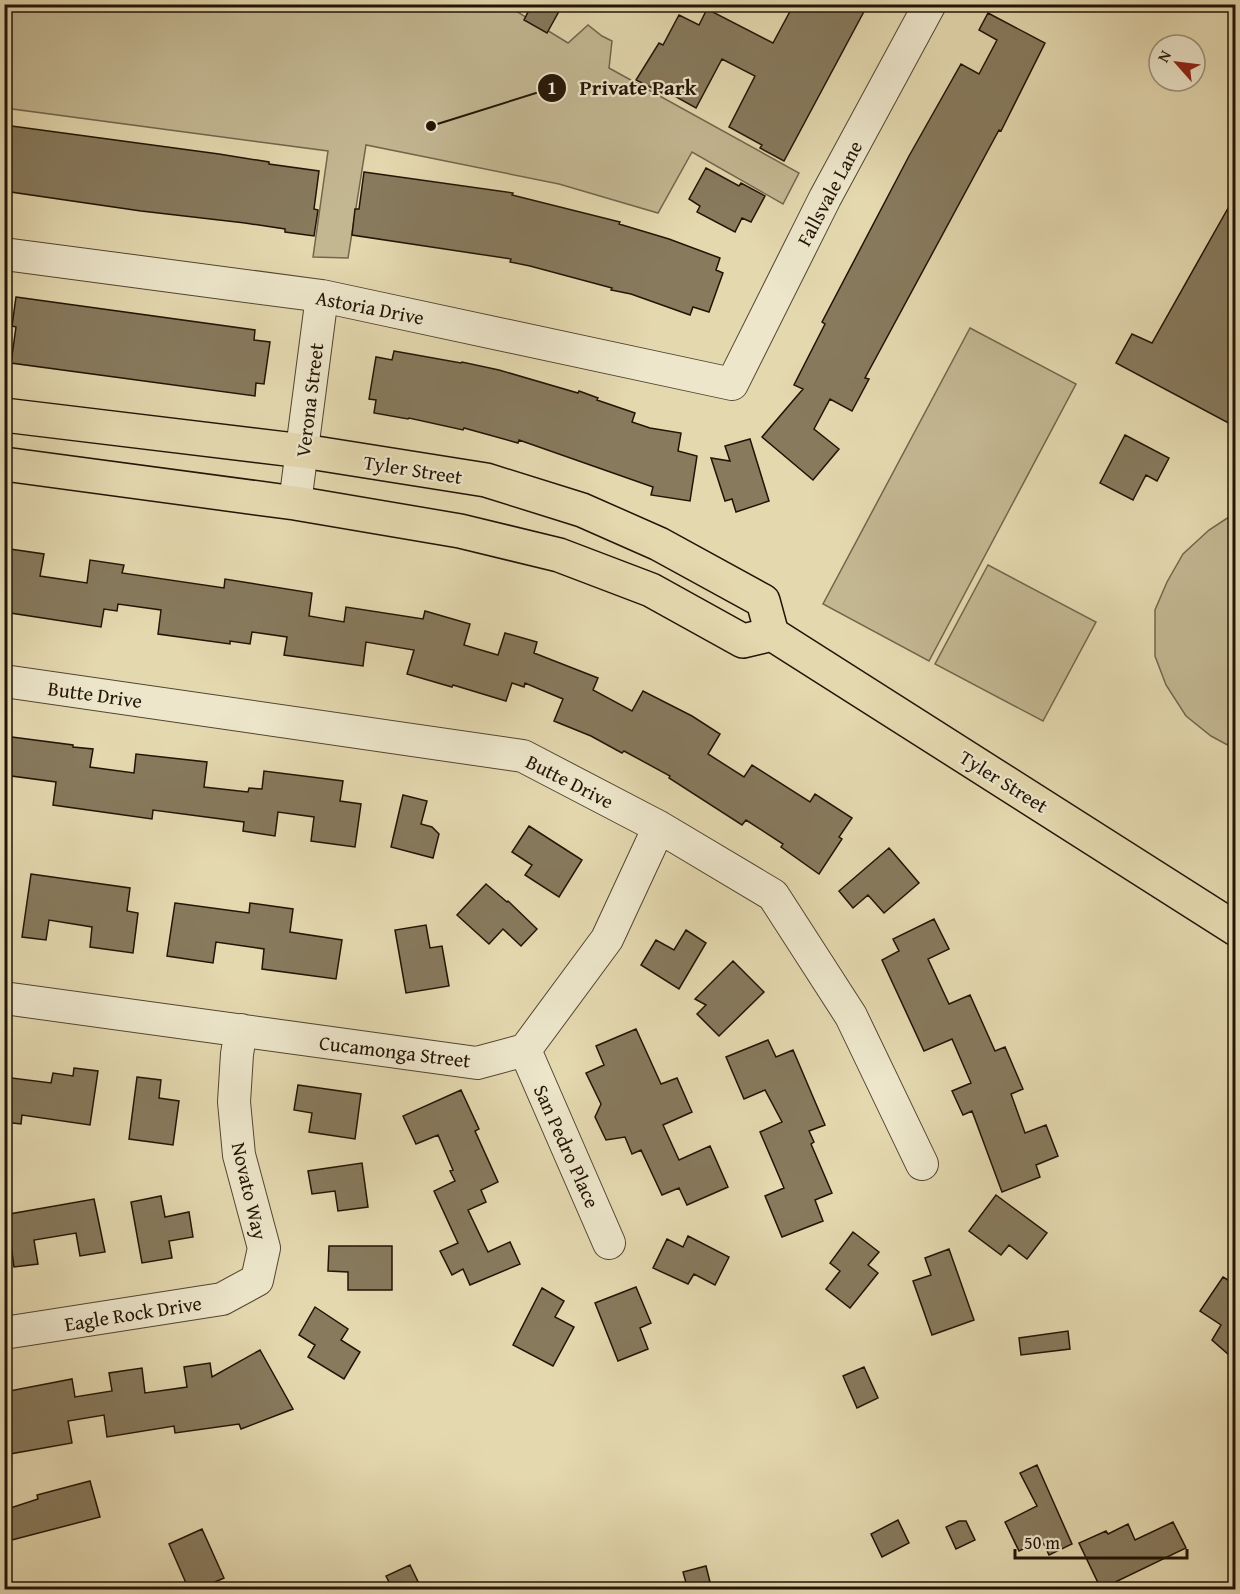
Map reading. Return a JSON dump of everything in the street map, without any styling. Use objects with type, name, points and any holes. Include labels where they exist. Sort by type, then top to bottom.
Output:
[{"type":"main road","name":"Tyler Street","points":[[4,415],[303,451],[486,480],[582,510],[659,544],[763,601],[772,634],[1236,929]]},
{"type":"main road","points":[[4,464],[295,503],[460,531],[559,555],[651,590],[743,641],[772,634]]},
{"type":"street","name":"Fallsvale Lane","points":[[732,384],[825,198],[930,4]]},
{"type":"street","name":"Astoria Drive","points":[[4,254],[322,296],[732,384]]},
{"type":"street","name":"Verona Street","points":[[295,503],[322,296]]},
{"type":"street","name":"Butte Drive","points":[[4,681],[523,756],[659,827],[773,895],[851,1016],[922,1164]]},
{"type":"street","points":[[525,1050],[607,939],[659,827]]},
{"type":"street","name":"Cucamonga Street","points":[[4,998],[477,1063],[525,1050]]},
{"type":"street","name":"Novato Way","points":[[241,1030],[234,1102],[239,1155],[264,1248],[257,1280]]},
{"type":"street","name":"San Pedro Place","points":[[525,1050],[609,1243]]},
{"type":"street","name":"Eagle Rock Drive","points":[[4,1333],[222,1299],[257,1280]]},
{"type":"shaded area","points":[[5,5],[506,5],[568,43],[588,25],[612,41],[609,68],[799,173],[783,204],[692,152],[658,213],[559,184],[366,145],[348,258],[313,257],[328,151],[5,108]]},
{"type":"shaded area","points":[[970,328],[1076,384],[929,661],[823,604]]},
{"type":"shaded area","points":[[1235,513],[1235,749],[1211,736],[1186,716],[1166,685],[1155,656],[1155,610],[1183,554],[1209,530]]},
{"type":"shaded area","points":[[988,565],[1096,622],[1043,721],[935,664]]},
{"type":"building","points":[[532,4],[563,4],[547,33],[524,20]]},
{"type":"building","points":[[794,4],[868,4],[784,161],[760,148],[762,145],[729,127],[755,76],[722,59],[696,108],[664,90],[662,93],[636,80],[659,43],[663,45],[679,15],[699,25],[707,9],[773,43]]},
{"type":"building","points":[[988,13],[1045,43],[1001,131],[999,130],[865,378],[869,379],[852,411],[830,399],[814,429],[839,449],[813,480],[762,437],[803,389],[794,385],[825,324],[822,322],[909,156],[961,64],[979,74],[997,40],[979,30]]},
{"type":"building","points":[[4,125],[219,154],[319,171],[314,209],[318,210],[314,236],[245,223],[4,191]]},
{"type":"building","points":[[706,168],[739,186],[741,183],[765,196],[751,222],[742,218],[735,232],[697,212],[700,206],[689,199]]},
{"type":"building","points":[[364,172],[513,193],[512,195],[620,222],[619,224],[720,258],[716,270],[723,273],[709,312],[693,307],[690,315],[631,294],[611,290],[612,288],[510,262],[511,259],[352,235],[355,209],[359,209]]},
{"type":"building","points":[[1236,194],[1236,427],[1116,363],[1132,334],[1152,343]]},
{"type":"building","points":[[16,297],[255,330],[254,340],[270,342],[264,384],[256,383],[255,396],[11,363],[16,327],[12,326]]},
{"type":"building","points":[[394,351],[499,370],[578,393],[579,391],[635,413],[632,422],[650,428],[681,433],[678,451],[697,456],[690,501],[651,495],[653,487],[519,440],[518,443],[464,428],[463,430],[374,413],[376,400],[369,399],[376,357],[392,360]]},
{"type":"building","points":[[1125,435],[1169,458],[1157,481],[1146,475],[1133,500],[1100,483]]},
{"type":"building","points":[[750,439],[769,501],[736,512],[732,499],[725,501],[711,458],[730,461],[725,446]]},
{"type":"building","points":[[10,549],[44,554],[40,576],[87,583],[90,560],[124,565],[122,573],[224,588],[225,579],[312,593],[309,616],[344,622],[346,607],[423,619],[425,611],[470,624],[464,645],[498,655],[505,633],[537,642],[534,653],[598,678],[593,690],[632,711],[643,691],[692,716],[720,734],[708,754],[744,777],[752,765],[810,802],[815,794],[852,818],[839,837],[842,839],[819,874],[781,847],[783,844],[746,820],[742,825],[669,778],[670,776],[624,751],[622,753],[591,736],[554,721],[563,699],[525,683],[524,687],[512,683],[506,701],[407,674],[414,650],[366,642],[363,666],[284,655],[287,637],[252,632],[250,644],[230,641],[230,644],[158,634],[161,610],[118,604],[117,611],[104,609],[101,627],[4,612],[4,591]]},
{"type":"building","points":[[4,736],[93,749],[90,767],[134,773],[136,754],[207,762],[204,787],[248,792],[249,788],[262,789],[264,771],[343,781],[340,801],[361,804],[355,847],[311,841],[314,817],[278,812],[275,836],[243,831],[244,822],[153,810],[152,819],[53,805],[56,782],[4,775]]},
{"type":"building","points":[[403,795],[427,801],[421,824],[432,827],[439,834],[433,858],[391,847]]},
{"type":"building","points":[[529,826],[582,860],[559,897],[525,875],[532,865],[512,852]]},
{"type":"building","points":[[889,848],[919,883],[884,913],[868,895],[853,908],[839,891]]},
{"type":"building","points":[[31,874],[130,888],[127,911],[138,913],[133,953],[90,947],[92,927],[49,920],[46,940],[22,937]]},
{"type":"building","points":[[486,884],[508,901],[537,929],[521,946],[503,929],[489,944],[457,915]]},
{"type":"building","points":[[175,903],[249,913],[250,903],[293,909],[290,932],[342,940],[336,979],[262,969],[264,949],[216,942],[213,963],[167,956]]},
{"type":"building","points":[[934,919],[949,949],[928,959],[949,1004],[970,995],[995,1051],[1005,1047],[1023,1089],[1011,1094],[1025,1133],[1046,1125],[1058,1156],[1036,1165],[1040,1177],[1002,1192],[972,1111],[963,1115],[952,1091],[971,1083],[952,1039],[924,1051],[882,960],[899,951],[893,939]]},
{"type":"building","points":[[426,925],[430,948],[442,946],[449,986],[406,993],[395,930]]},
{"type":"building","points":[[686,930],[706,943],[679,989],[641,965],[656,940],[674,950]]},
{"type":"building","points":[[733,961],[764,992],[719,1036],[697,1014],[706,1005],[695,999]]},
{"type":"building","points":[[636,1029],[661,1084],[677,1078],[692,1112],[663,1125],[679,1160],[710,1146],[728,1187],[687,1205],[679,1188],[662,1195],[641,1150],[632,1154],[625,1137],[606,1140],[595,1117],[601,1104],[586,1073],[604,1065],[596,1046]]},
{"type":"building","points":[[768,1040],[776,1057],[793,1050],[825,1125],[809,1131],[814,1142],[811,1144],[832,1193],[815,1200],[823,1221],[782,1237],[765,1196],[784,1188],[760,1132],[782,1122],[765,1090],[744,1099],[726,1057]]},
{"type":"building","points":[[74,1068],[98,1071],[90,1125],[22,1115],[21,1124],[4,1122],[4,1077],[51,1083],[53,1073],[73,1076]]},
{"type":"building","points":[[137,1077],[161,1080],[159,1098],[179,1101],[173,1145],[129,1139]]},
{"type":"building","points":[[298,1085],[361,1094],[355,1139],[309,1132],[312,1113],[294,1110]]},
{"type":"building","points":[[461,1090],[479,1129],[475,1131],[498,1182],[481,1190],[486,1202],[468,1210],[488,1252],[510,1242],[520,1264],[470,1285],[463,1269],[452,1275],[440,1251],[458,1243],[434,1191],[455,1181],[450,1171],[453,1170],[438,1135],[416,1144],[403,1116]]},
{"type":"building","points":[[362,1163],[368,1207],[338,1211],[335,1191],[312,1194],[308,1171]]},
{"type":"building","points":[[996,1195],[1047,1233],[1027,1259],[1009,1245],[1001,1255],[969,1231]]},
{"type":"building","points":[[161,1196],[165,1217],[189,1212],[193,1237],[169,1241],[172,1258],[142,1263],[131,1202]]},
{"type":"building","points":[[94,1199],[105,1252],[80,1256],[76,1233],[34,1240],[38,1264],[14,1267],[11,1245],[4,1246],[4,1215]]},
{"type":"building","points":[[853,1232],[879,1252],[868,1265],[878,1273],[850,1308],[826,1289],[840,1271],[830,1263]]},
{"type":"building","points":[[688,1236],[729,1257],[715,1285],[694,1274],[688,1284],[653,1268],[667,1239],[683,1247]]},
{"type":"building","points":[[329,1246],[392,1246],[392,1290],[348,1290],[348,1272],[328,1271]]},
{"type":"building","points":[[949,1249],[974,1320],[932,1335],[913,1281],[931,1275],[925,1258]]},
{"type":"building","points":[[1223,1277],[1236,1285],[1236,1361],[1212,1340],[1221,1325],[1200,1311]]},
{"type":"building","points":[[636,1287],[651,1323],[640,1328],[648,1349],[618,1361],[595,1303]]},
{"type":"building","points":[[542,1288],[564,1301],[555,1317],[574,1327],[553,1366],[513,1345]]},
{"type":"building","points":[[315,1307],[348,1329],[341,1340],[360,1352],[344,1379],[308,1357],[315,1345],[299,1335]]},
{"type":"building","points":[[1068,1331],[1070,1349],[1021,1355],[1019,1338]]},
{"type":"building","points":[[260,1350],[293,1409],[241,1429],[239,1424],[175,1433],[174,1426],[107,1437],[104,1415],[68,1421],[72,1443],[4,1455],[4,1392],[72,1379],[75,1397],[112,1391],[109,1373],[142,1368],[145,1393],[187,1387],[184,1367],[210,1363],[212,1377]]},
{"type":"building","points":[[864,1367],[878,1398],[857,1408],[843,1376]]},
{"type":"building","points":[[1037,1465],[1072,1544],[1049,1555],[1042,1540],[1019,1551],[1005,1522],[1037,1506],[1020,1473]]},
{"type":"building","points":[[90,1481],[100,1517],[4,1542],[4,1510],[38,1499],[37,1495]]},
{"type":"building","points":[[898,1520],[909,1543],[882,1557],[871,1534]]},
{"type":"building","points":[[959,1521],[966,1521],[975,1540],[956,1549],[946,1527]]},
{"type":"building","points":[[1173,1522],[1186,1548],[1101,1589],[1079,1543],[1106,1531],[1108,1534],[1128,1524],[1135,1540]]},
{"type":"building","points":[[202,1529],[224,1578],[215,1582],[218,1590],[189,1590],[169,1544]]},
{"type":"building","points":[[410,1565],[422,1590],[393,1590],[386,1576]]},
{"type":"building","points":[[706,1566],[712,1590],[688,1590],[683,1572]]},
{"type":"place","name":"Private Park","points":[[431,126]]}]
